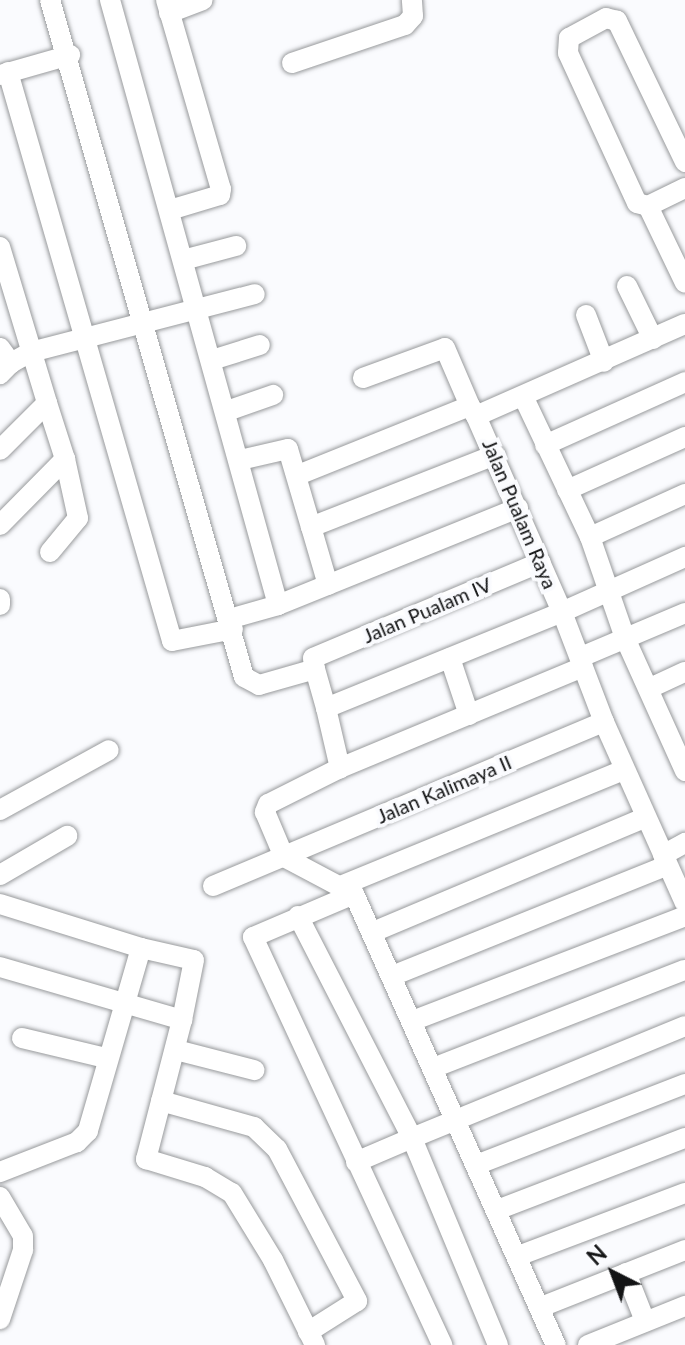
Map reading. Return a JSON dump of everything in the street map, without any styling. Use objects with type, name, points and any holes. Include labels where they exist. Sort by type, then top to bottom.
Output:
[{"type":"street","points":[[50,0],[70,55],[231,624]]},
{"type":"street","points":[[110,0],[195,309],[227,411],[278,605]]},
{"type":"street","points":[[170,210],[220,195],[221,189],[168,6],[203,0]]},
{"type":"street","points":[[292,63],[405,25],[413,16],[412,0]]},
{"type":"street","points":[[685,162],[617,21],[606,18],[569,38],[568,53],[636,202],[648,206],[685,188]]},
{"type":"street","points":[[70,55],[4,74],[88,338],[172,641],[231,624],[518,508]]},
{"type":"street","points":[[648,206],[685,283]]},
{"type":"street","points":[[183,260],[236,246]]},
{"type":"street","points":[[0,247],[65,459],[78,518],[50,552]]},
{"type":"street","points":[[627,286],[653,339]]},
{"type":"street","points":[[4,362],[31,352],[255,294]]},
{"type":"street","points":[[586,315],[604,362]]},
{"type":"street","points":[[298,475],[473,411],[523,396],[685,324]]},
{"type":"street","points":[[212,360],[260,345]]},
{"type":"street","name":"Jalan Pualam Raya","points":[[363,378],[445,348],[518,508],[624,770],[685,903]]},
{"type":"street","points":[[545,445],[685,382]]},
{"type":"street","points":[[227,411],[273,395]]},
{"type":"street","points":[[523,396],[590,537],[625,638],[650,688],[677,729],[685,771]]},
{"type":"street","points":[[0,450],[47,403]]},
{"type":"street","points":[[567,490],[685,437]]},
{"type":"street","points":[[240,460],[286,447],[298,475],[328,585]]},
{"type":"street","points":[[311,527],[495,455]]},
{"type":"street","points":[[0,525],[65,459]]},
{"type":"street","points":[[590,537],[685,494]]},
{"type":"street","points":[[326,708],[562,612],[685,557]]},
{"type":"street","name":"Jalan Pualam IV","points":[[231,624],[248,682],[266,684],[541,562]]},
{"type":"street","points":[[0,599],[0,605]]},
{"type":"street","points":[[556,1345],[373,932],[349,890],[284,857],[265,812],[268,804],[340,768],[469,715],[582,662],[625,638],[685,613]]},
{"type":"street","points":[[450,658],[469,715]]},
{"type":"street","points":[[314,664],[340,768]]},
{"type":"street","points":[[650,688],[685,672]]},
{"type":"street","name":"Jalan Kalimaya II","points":[[213,886],[604,722]]},
{"type":"street","points":[[0,810],[109,750]]},
{"type":"street","points":[[442,1345],[254,941],[255,934],[624,770]]},
{"type":"street","points":[[373,932],[646,817]]},
{"type":"street","points":[[0,875],[67,836]]},
{"type":"street","points":[[392,976],[666,860],[685,843]]},
{"type":"street","points":[[0,904],[141,948],[194,960],[176,1050],[161,1101],[146,1159],[205,1177],[232,1193],[273,1260],[311,1338],[357,1301],[277,1149],[254,1127],[161,1101]]},
{"type":"street","points":[[298,916],[412,1138],[498,1345]]},
{"type":"street","points":[[412,1021],[685,916]]},
{"type":"street","points":[[6,1166],[77,1142],[88,1131],[105,1058],[141,948]]},
{"type":"street","points":[[0,967],[182,1020]]},
{"type":"street","points":[[433,1068],[685,970]]},
{"type":"street","points":[[356,1162],[685,1026]]},
{"type":"street","points":[[22,1038],[105,1058]]},
{"type":"street","points":[[176,1050],[254,1070]]},
{"type":"street","points":[[476,1165],[685,1084]]},
{"type":"street","points":[[497,1210],[685,1138]]},
{"type":"street","points":[[518,1256],[685,1193]]},
{"type":"street","points":[[0,1197],[23,1236],[23,1250],[0,1319]]},
{"type":"street","points":[[541,1307],[685,1250]]},
{"type":"street","points":[[626,1273],[645,1321]]},
{"type":"street","points":[[588,1345],[685,1306]]}]
